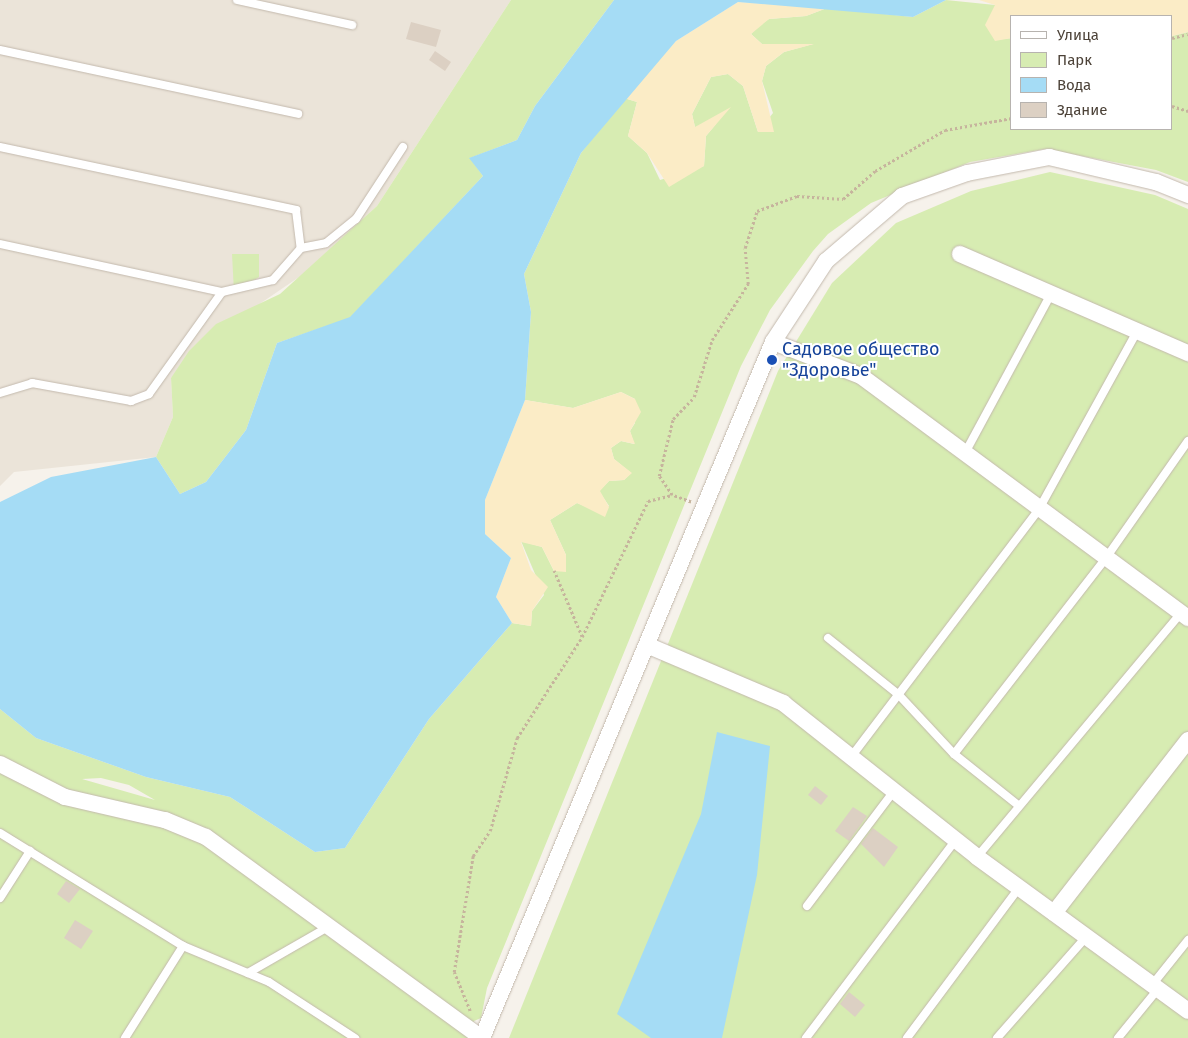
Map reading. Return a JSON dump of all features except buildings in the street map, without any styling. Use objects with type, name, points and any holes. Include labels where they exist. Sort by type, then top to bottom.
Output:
[{"type":"street","points":[[0,764],[65,797],[165,820],[206,837],[483,1038],[649,646],[773,342],[826,262],[902,196],[967,173],[1049,157],[1156,182],[1188,195]]},
{"type":"street","points":[[960,254],[1050,296],[1138,330],[1188,354]]},
{"type":"street","points":[[773,342],[861,376],[1185,616]]},
{"type":"street","points":[[649,646],[784,703],[977,857],[1188,1011]]},
{"type":"street","points":[[1054,913],[1188,740]]},
{"type":"lane","points":[[237,0],[352,25]]},
{"type":"lane","points":[[0,50],[298,114]]},
{"type":"lane","points":[[0,147],[296,210],[301,248]]},
{"type":"lane","points":[[0,244],[222,292],[273,280],[301,248],[326,243],[356,219],[403,147]]},
{"type":"lane","points":[[0,393],[32,383],[131,402],[149,394],[222,292]]},
{"type":"lane","points":[[965,453],[1050,296]]},
{"type":"lane","points":[[851,756],[1039,508],[1138,330]]},
{"type":"lane","points":[[954,754],[1106,558],[1188,441]]},
{"type":"lane","points":[[977,857],[1018,806],[1185,616]]},
{"type":"lane","points":[[828,638],[898,694],[954,754],[1018,806]]},
{"type":"lane","points":[[807,906],[894,790]]},
{"type":"lane","points":[[0,833],[182,946],[269,982],[355,1038]]},
{"type":"lane","points":[[806,1038],[956,840]]},
{"type":"lane","points":[[0,898],[30,851]]},
{"type":"lane","points":[[907,1038],[1019,888]]},
{"type":"lane","points":[[248,973],[329,926]]},
{"type":"lane","points":[[997,1038],[1086,937]]},
{"type":"lane","points":[[1118,1038],[1188,940]]},
{"type":"lane","points":[[125,1038],[182,946]]},
{"type":"path","points":[[1173,38],[1188,34]]},
{"type":"path","points":[[1173,106],[1188,111]]},
{"type":"path","points":[[672,495],[658,476],[673,420],[694,397],[712,340],[748,284],[745,248],[757,211],[797,196],[843,198],[875,171],[945,130],[1010,118]]},
{"type":"path","points":[[483,1038],[454,972],[473,856],[490,831],[517,738],[582,637],[648,501],[672,495],[706,507]]},
{"type":"path","points":[[554,571],[582,637]]},
{"type":"shaded area","points":[[0,0],[511,0],[377,206],[302,275],[258,305],[171,378],[173,417],[156,457],[14,472],[0,486]]},
{"type":"green space","points":[[511,0],[614,0],[535,106],[517,140],[470,158],[483,176],[350,318],[277,343],[246,430],[206,482],[180,494],[156,457],[173,417],[171,378],[189,351],[216,324],[280,294],[377,206]]},
{"type":"green space","points":[[946,0],[995,5],[995,40],[1010,38],[1010,130],[1173,130],[1173,36],[1188,32],[1188,182],[1156,170],[1045,149],[970,162],[871,203],[828,234],[813,251],[770,310],[741,366],[487,988],[481,1018],[474,1021],[468,1038],[0,1038],[0,709],[36,738],[146,777],[230,797],[315,852],[345,848],[429,719],[512,623],[531,626],[532,611],[544,595],[521,541],[542,547],[554,571],[566,555],[550,520],[577,503],[592,509],[609,506],[599,491],[609,481],[624,480],[631,473],[614,459],[611,448],[621,441],[634,444],[630,431],[635,423],[635,399],[621,392],[573,408],[525,400],[531,312],[524,274],[581,153],[624,98],[637,102],[628,136],[647,153],[660,180],[704,166],[706,136],[716,124],[695,127],[692,114],[711,77],[728,74],[743,86],[758,132],[773,113],[762,81],[766,66],[784,52],[813,44],[762,44],[751,34],[758,26],[769,19],[806,16],[827,8],[913,17]],"holes":[[[101,778],[129,785],[155,800],[82,779]]]},
{"type":"green space","points":[[1050,172],[1155,195],[1188,209],[1188,1038],[509,1038],[778,371],[832,283],[896,223],[971,191]]},
{"type":"green space","points":[[232,254],[259,254],[259,277],[234,292]]},
{"type":"sand","points":[[979,0],[1188,0],[1188,32],[1173,36],[1173,15],[1010,15],[1010,38],[995,41],[985,25],[995,5]]},
{"type":"sand","points":[[738,2],[827,8],[806,16],[769,19],[751,34],[762,44],[814,44],[784,52],[766,66],[762,81],[774,132],[758,132],[743,86],[728,74],[711,77],[692,114],[695,127],[731,107],[706,136],[704,166],[669,187],[647,153],[628,136],[637,102],[624,98],[676,41]]},
{"type":"sand","points":[[621,392],[635,399],[641,412],[630,431],[635,444],[621,441],[611,448],[614,459],[632,473],[624,480],[609,481],[600,491],[609,507],[605,517],[577,503],[550,520],[566,555],[566,572],[554,571],[542,547],[521,542],[531,570],[548,587],[532,611],[531,626],[512,623],[496,597],[511,558],[485,534],[485,500],[525,400],[573,408]]},
{"type":"water","points":[[614,0],[946,0],[913,17],[738,2],[676,41],[581,153],[524,274],[531,312],[525,400],[485,500],[485,534],[511,558],[496,597],[512,623],[429,719],[345,848],[315,852],[230,797],[146,777],[36,738],[0,709],[0,502],[51,477],[156,457],[180,494],[206,482],[246,430],[277,343],[350,317],[483,176],[469,158],[517,140],[535,106]]},
{"type":"water","points":[[717,732],[770,746],[757,875],[722,1038],[651,1038],[617,1014],[701,814]]},
{"type":"place","name":"Садовое общество \"Здоровье\"","points":[[772,360]]}]
